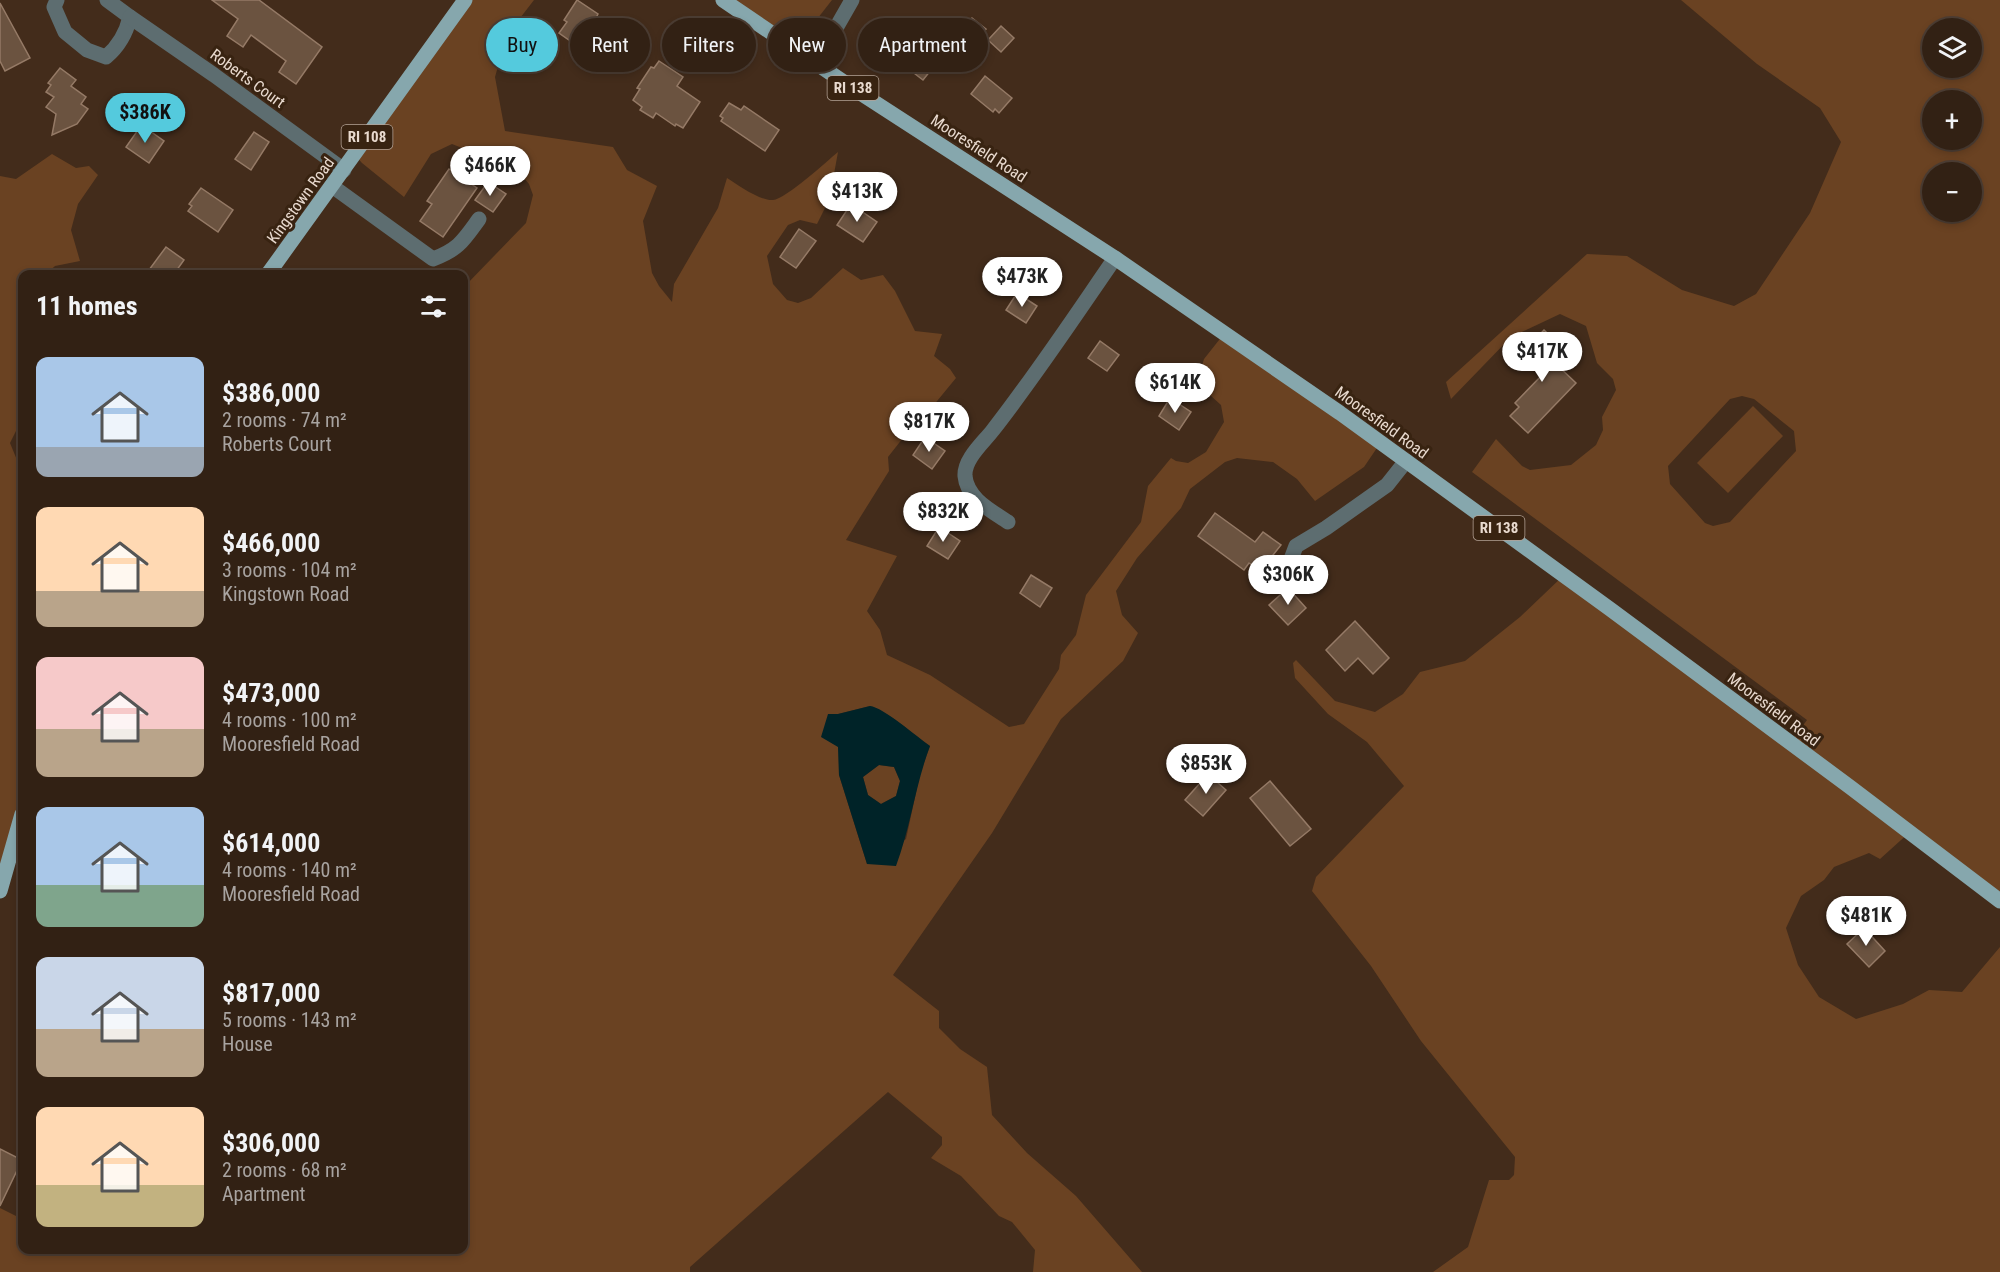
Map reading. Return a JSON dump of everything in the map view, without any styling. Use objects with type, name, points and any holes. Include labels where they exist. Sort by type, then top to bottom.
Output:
[{"type":"main road","name":"Kingstown Road","points":[[271,270],[465,0]]},
{"type":"main road","name":"Mooresfield Road","points":[[723,0],[768,30]]},
{"type":"main road","name":"Mooresfield Road","points":[[830,72],[1115,258],[1330,406],[1764,723],[2000,901]]},
{"type":"main road","points":[[0,891],[18,828]]},
{"type":"street","points":[[57,0],[54,7],[65,32],[87,50],[106,57],[117,47],[127,29],[130,17]]},
{"type":"street","name":"Roberts Court","points":[[107,0],[344,170]]},
{"type":"street","points":[[842,18],[852,0]]},
{"type":"street","points":[[332,186],[433,259],[451,252],[463,241],[479,219]]},
{"type":"street","points":[[1008,522],[978,501],[968,486],[965,475],[969,460],[1048,354],[1115,258]]},
{"type":"street","points":[[1290,562],[1296,546],[1387,485],[1406,461]]},
{"type":"shaded area","points":[[463,0],[534,0],[520,18],[486,18],[486,72],[496,72],[495,77],[505,131],[613,147],[627,170],[657,186],[643,221],[652,273],[672,302],[674,284],[718,208],[727,178],[756,195],[773,200],[796,187],[838,152],[834,174],[838,182],[817,224],[800,220],[788,225],[767,256],[773,284],[787,300],[798,303],[811,298],[843,268],[861,280],[883,275],[895,291],[915,331],[942,334],[934,356],[950,369],[956,378],[919,423],[914,424],[888,457],[889,471],[846,540],[897,556],[867,611],[880,630],[887,655],[930,675],[1009,727],[1024,724],[1059,669],[1061,655],[1076,635],[1086,595],[1141,522],[1148,486],[1171,458],[1188,463],[1206,452],[1224,422],[1221,405],[1200,386],[1198,379],[1204,359],[1223,335],[1381,442],[1364,467],[1315,501],[1297,479],[1273,462],[1237,458],[1225,462],[1190,489],[1181,508],[1137,558],[1116,591],[1122,615],[1138,633],[1123,661],[1061,719],[992,833],[893,975],[939,1011],[939,1028],[960,1049],[987,1067],[992,1115],[1027,1153],[1076,1196],[1142,1272],[1033,1272],[1035,1250],[1012,1222],[999,1216],[961,1176],[931,1158],[942,1145],[942,1137],[888,1092],[690,1267],[690,1272],[0,1272],[0,1208],[18,1215],[18,1254],[468,1254],[468,283],[526,223],[533,195],[529,184],[516,169],[498,161],[486,163],[472,152],[452,144],[431,154],[404,197],[354,154]],"holes":[[[870,706],[893,718],[930,746],[920,774],[906,839],[867,864],[839,775],[838,714]]]},
{"type":"shaded area","points":[[729,0],[832,0],[818,18],[768,18],[768,27]]},
{"type":"shaded area","points":[[1681,0],[2000,0],[2000,899],[1911,831],[1880,859],[1869,853],[1834,867],[1824,880],[1801,896],[1786,928],[1798,965],[1819,997],[1856,1019],[1903,1004],[1929,990],[1962,992],[2000,947],[2000,1272],[1433,1272],[1468,1247],[1489,1180],[1509,1180],[1514,1175],[1515,1157],[1421,1041],[1371,966],[1312,891],[1316,877],[1404,786],[1367,742],[1328,714],[1295,678],[1293,663],[1296,660],[1335,701],[1375,712],[1403,694],[1420,672],[1465,661],[1520,617],[1564,575],[1794,738],[1807,720],[1472,472],[1496,439],[1522,466],[1530,470],[1571,465],[1596,445],[1603,430],[1602,417],[1616,390],[1613,379],[1597,363],[1586,326],[1560,314],[1511,337],[1451,399],[1446,382],[1587,254],[1627,256],[1682,290],[1734,306],[1756,294],[1810,213],[1841,142],[1820,108],[1757,64]],"holes":[[[1742,396],[1754,399],[1794,431],[1796,451],[1730,522],[1713,526],[1705,523],[1670,484],[1668,466],[1730,399]]]},
{"type":"shaded area","points":[[52,154],[76,168],[89,166],[98,175],[78,204],[71,230],[80,261],[55,266],[50,270],[18,270],[18,427],[10,443],[18,461],[18,864],[11,861],[0,866],[0,176],[16,179]]},
{"type":"shaded area","points":[[1753,406],[1783,436],[1728,493],[1697,463]]},
{"type":"shaded area","points":[[879,765],[894,767],[900,781],[896,796],[881,804],[868,795],[863,777]]},
{"type":"water","points":[[870,706],[876,708],[930,746],[896,866],[867,864],[839,775],[838,747],[821,737],[828,714],[838,714]],"holes":[[[879,765],[894,767],[900,781],[896,796],[881,804],[868,795],[863,777]]]},
{"type":"building","points":[[212,0],[259,0],[322,47],[296,84],[279,72],[286,61],[251,35],[243,47],[227,36],[238,19]]},
{"type":"building","points":[[577,0],[598,14],[600,18],[570,18],[570,41],[559,33],[567,22],[564,20]]},
{"type":"building","points":[[0,3],[30,58],[5,71],[0,61]]},
{"type":"building","points":[[1001,26],[1014,38],[1001,52],[988,40]]},
{"type":"building","points":[[659,61],[662,63],[662,72],[676,72],[683,77],[677,86],[700,102],[683,128],[676,124],[675,126],[656,113],[653,118],[640,110],[642,107],[633,100],[640,89],[637,88],[648,72],[650,72],[651,67],[654,68]]},
{"type":"building","points":[[60,68],[76,80],[71,86],[86,97],[81,104],[88,109],[77,124],[52,135],[56,114],[46,107],[54,97],[46,92],[51,85],[48,83]]},
{"type":"building","points":[[913,72],[929,72],[923,80]]},
{"type":"building","points":[[985,76],[1012,98],[999,113],[995,109],[993,112],[971,94]]},
{"type":"building","points":[[729,103],[741,110],[744,106],[779,130],[765,151],[721,121],[723,118],[720,116]]},
{"type":"building","points":[[140,127],[164,141],[149,163],[126,147]]},
{"type":"building","points":[[254,132],[269,142],[251,170],[235,159]]},
{"type":"building","points":[[449,169],[477,188],[443,237],[420,221],[432,204],[427,201]]},
{"type":"building","points":[[488,182],[506,194],[493,212],[475,200]]},
{"type":"building","points":[[201,188],[233,210],[218,232],[188,211],[192,206],[189,204]]},
{"type":"building","points":[[851,204],[877,222],[863,242],[837,225]]},
{"type":"building","points":[[799,229],[816,241],[796,268],[780,257]]},
{"type":"building","points":[[166,247],[184,260],[177,270],[149,270]]},
{"type":"building","points":[[1017,293],[1037,306],[1026,323],[1006,310]]},
{"type":"building","points":[[1544,330],[1563,348],[1553,358],[1558,363],[1556,364],[1576,383],[1528,433],[1510,416],[1519,407],[1515,403],[1544,373],[1522,353]]},
{"type":"building","points":[[1100,341],[1119,355],[1107,371],[1088,358]]},
{"type":"building","points":[[1170,398],[1191,412],[1179,430],[1159,416]]},
{"type":"building","points":[[925,437],[945,451],[932,469],[913,455]]},
{"type":"building","points":[[1215,513],[1255,542],[1263,532],[1281,545],[1273,555],[1276,558],[1265,574],[1249,563],[1244,570],[1198,536]]},
{"type":"building","points":[[939,527],[960,541],[948,559],[927,546]]},
{"type":"building","points":[[1031,575],[1052,588],[1040,607],[1020,593]]},
{"type":"building","points":[[1288,588],[1306,608],[1288,625],[1269,605]]},
{"type":"building","points":[[1355,621],[1389,658],[1373,674],[1358,658],[1345,671],[1326,650]]},
{"type":"building","points":[[1208,774],[1226,790],[1203,816],[1185,800]]},
{"type":"building","points":[[1270,781],[1311,829],[1290,846],[1250,798]]},
{"type":"building","points":[[1864,928],[1885,951],[1869,967],[1847,944]]},
{"type":"building","points":[[0,1149],[18,1158],[18,1168],[0,1206]]}]
